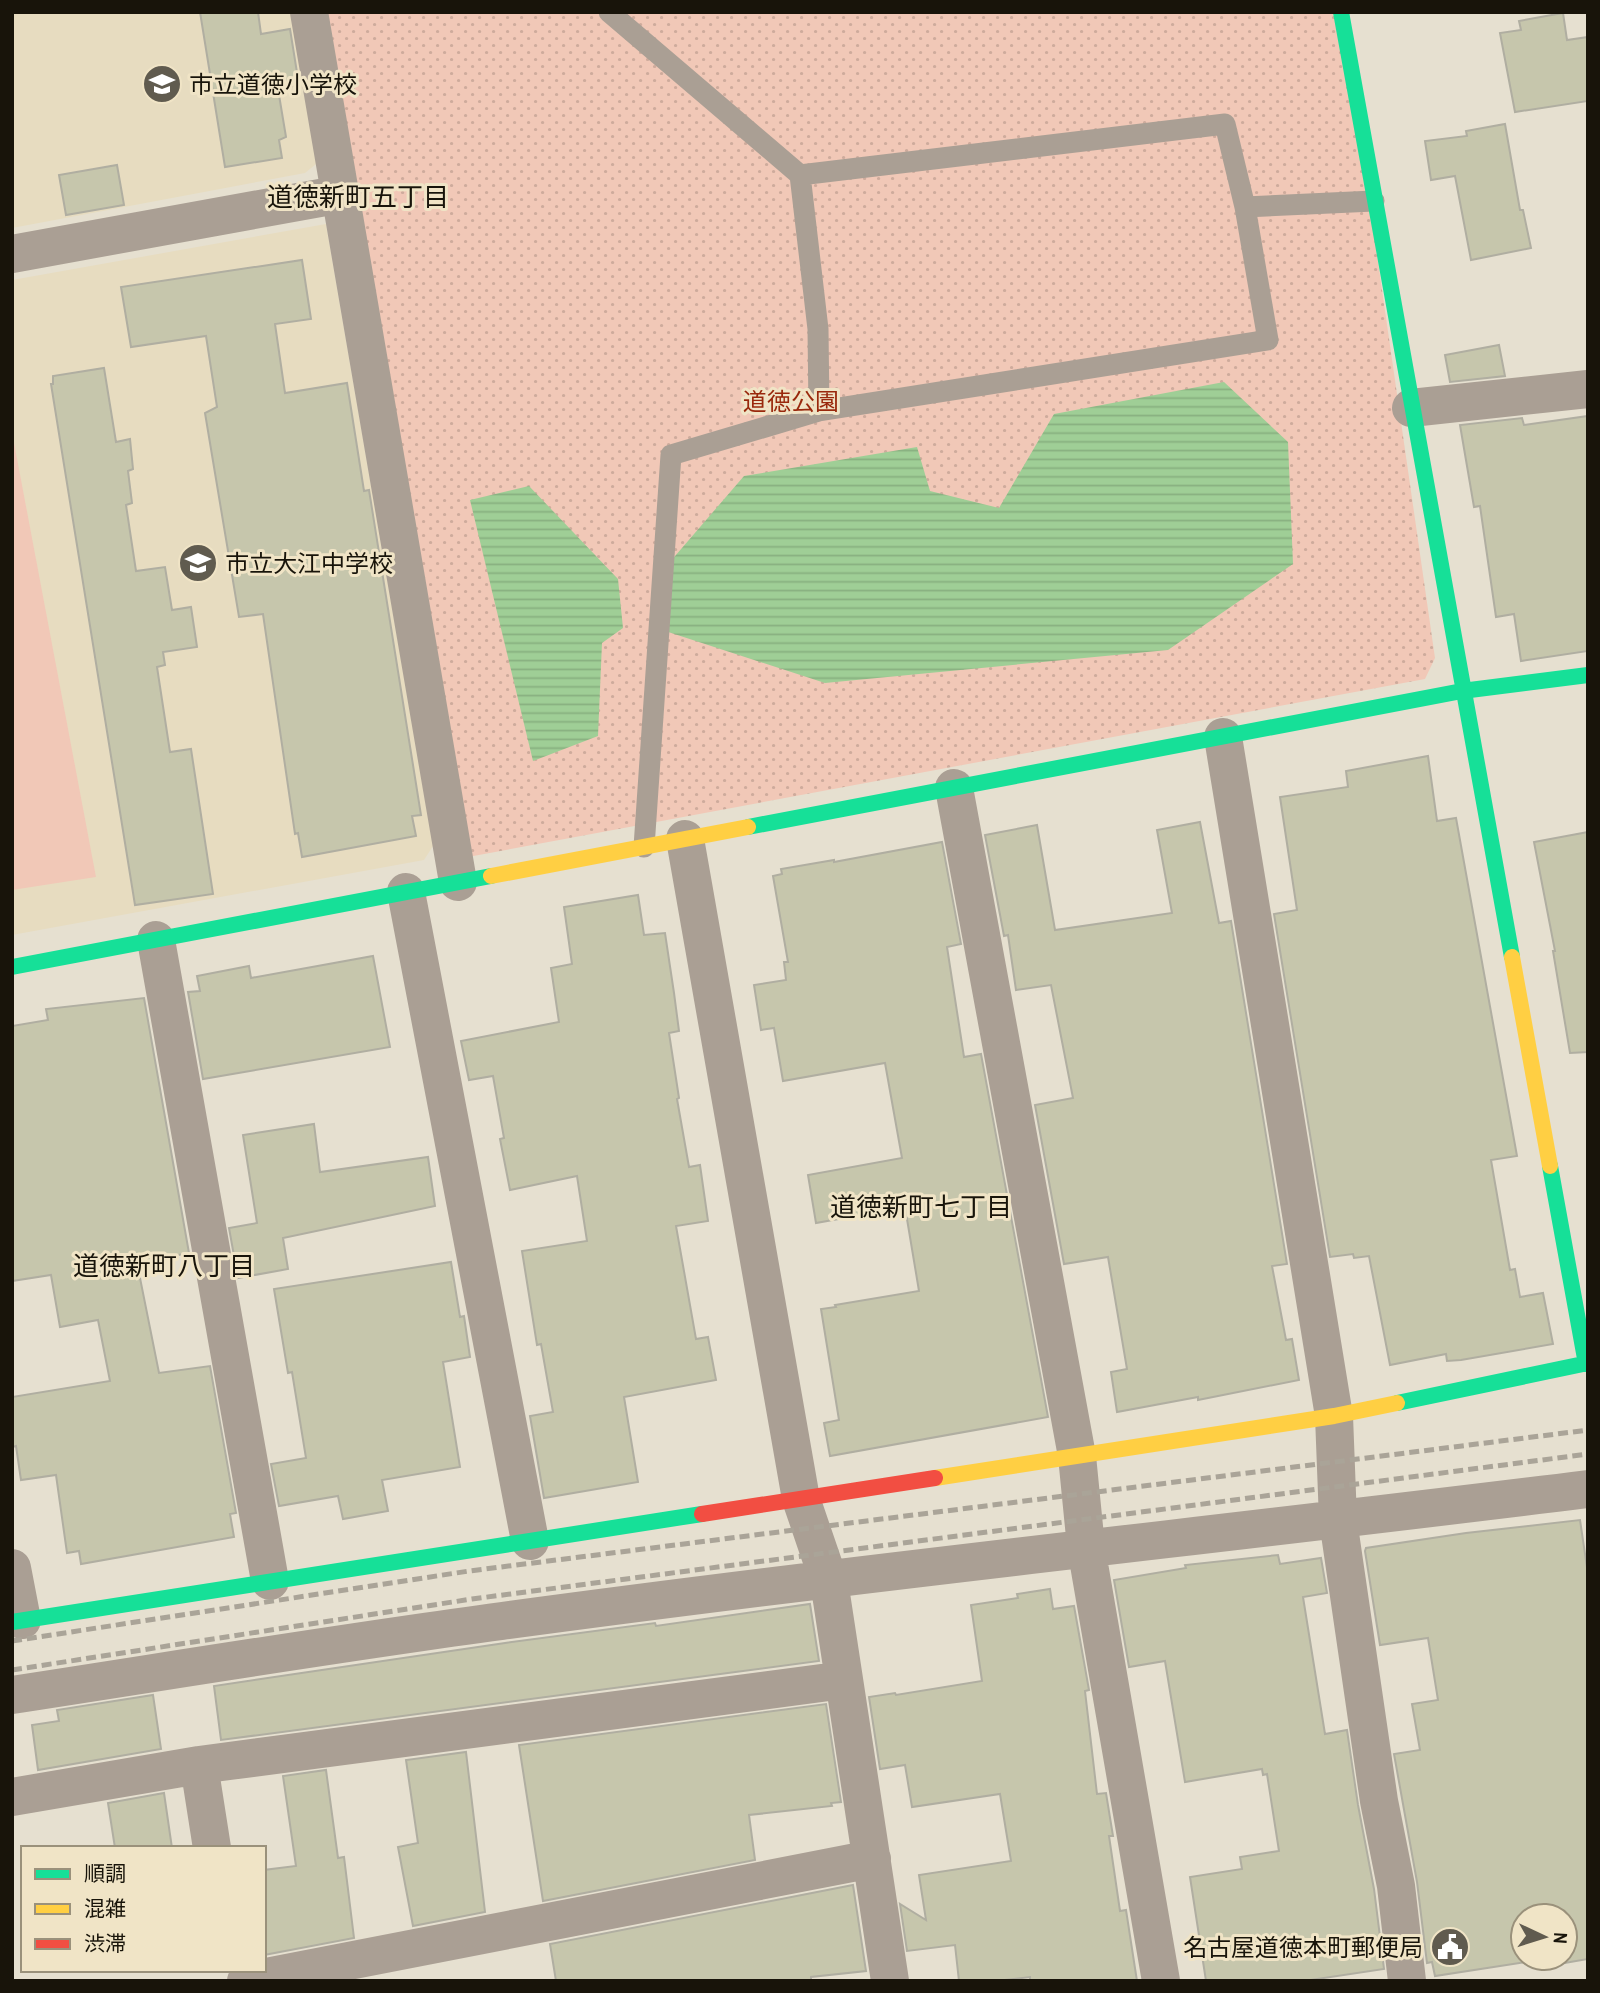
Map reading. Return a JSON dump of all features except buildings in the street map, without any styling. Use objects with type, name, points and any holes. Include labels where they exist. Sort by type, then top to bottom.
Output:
[{"type":"street","points":[[309,12],[458,882]]},
{"type":"street","points":[[12,1568],[17,1621],[1334,1416],[1587,1372],[1341,12]]},
{"type":"street","points":[[12,254],[342,194]]},
{"type":"street","points":[[1411,408],[1588,389]]},
{"type":"street","points":[[12,967],[1462,691],[1588,675]]},
{"type":"street","points":[[1223,737],[1334,1416],[1338,1520],[1379,1801],[1396,1886],[1407,1981]]},
{"type":"street","points":[[954,788],[1077,1456],[1086,1547],[1161,1981]]},
{"type":"street","points":[[685,839],[801,1499],[829,1581],[890,1981]]},
{"type":"street","points":[[406,892],[530,1541]]},
{"type":"street","points":[[156,940],[270,1581]]},
{"type":"street","points":[[12,1695],[500,1621],[1086,1547],[1338,1520],[1588,1489]]},
{"type":"street","points":[[12,1797],[199,1765],[844,1679]]},
{"type":"street","points":[[199,1765],[212,1846]]},
{"type":"street","points":[[246,1981],[872,1859]]},
{"type":"lane","points":[[609,12],[800,176],[818,329],[820,411]]},
{"type":"lane","points":[[644,846],[671,456],[820,411],[1268,340],[1245,206],[1225,124],[800,176]]},
{"type":"lane","points":[[1245,206],[1374,201]]},
{"type":"shaded area","name":"市立道徳小学校","points":[[12,12],[299,12],[326,156],[305,173],[12,228]]},
{"type":"shaded area","name":"市立大江中学校","points":[[326,224],[433,846],[424,860],[12,935],[12,280]]},
{"type":"shaded area","points":[[1224,382],[1288,442],[1293,564],[1168,650],[825,683],[659,629],[663,570],[744,476],[917,447],[930,491],[999,508],[1054,414]]},
{"type":"shaded area","points":[[529,486],[618,579],[623,628],[602,643],[598,736],[533,761],[470,500]]},
{"type":"green space","name":"道徳公園","points":[[327,12],[1342,12],[1435,658],[1425,679],[468,857]]},
{"type":"green space","points":[[12,432],[96,877],[12,890]]},
{"type":"railway","points":[[12,1641],[469,1571],[1588,1430]]},
{"type":"railway","points":[[12,1670],[472,1599],[1588,1454]]},
{"type":"traffic: fast","points":[[1341,12],[1512,957]]},
{"type":"traffic: fast","points":[[748,827],[1462,691],[1588,675]]},
{"type":"traffic: fast","points":[[12,967],[491,876]]},
{"type":"traffic: fast","points":[[1550,1166],[1586,1364]]},
{"type":"traffic: fast","points":[[1397,1403],[1588,1363]]},
{"type":"traffic: fast","points":[[12,1622],[702,1514]]},
{"type":"traffic: slow","points":[[491,876],[748,827]]},
{"type":"traffic: slow","points":[[1512,957],[1550,1166]]},
{"type":"traffic: slow","points":[[935,1478],[1334,1416],[1397,1403]]},
{"type":"traffic: jam","points":[[702,1514],[935,1478]]},
{"type":"place","name":"市立道徳小学校","points":[[162,84]]},
{"type":"place","name":"市立大江中学校","points":[[198,563]]},
{"type":"place","name":"名古屋道徳本町郵便局","points":[[1450,1947]]},
{"type":"district","name":"道徳新町五丁目","points":[[358,196]]},
{"type":"district","name":"道徳新町七丁目","points":[[921,1206]]},
{"type":"district","name":"道徳新町八丁目","points":[[164,1265]]}]
